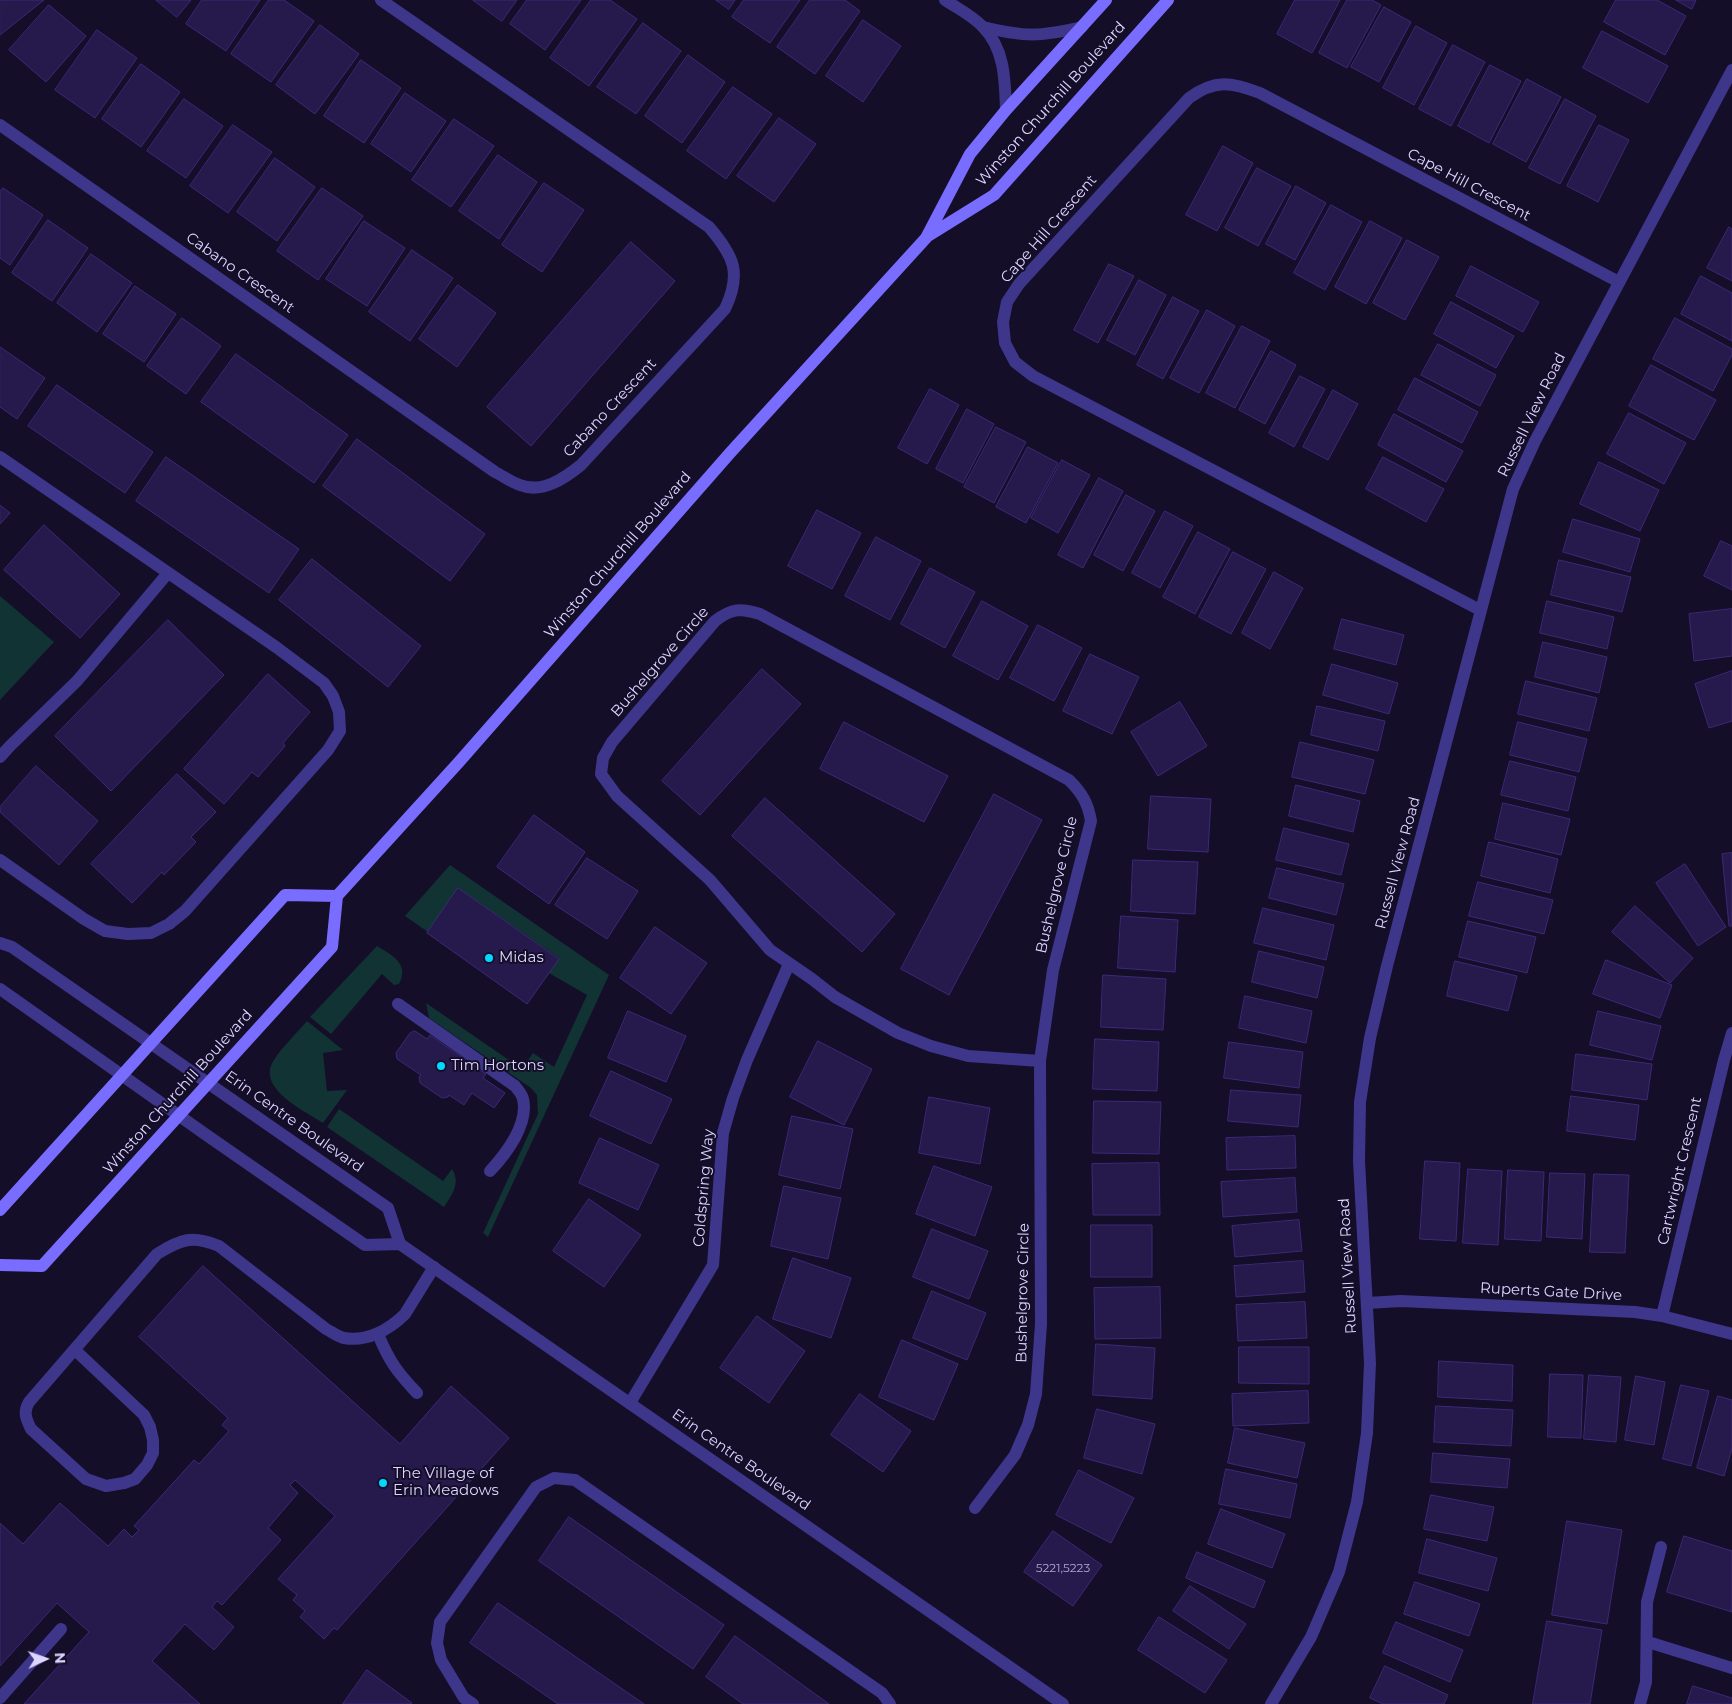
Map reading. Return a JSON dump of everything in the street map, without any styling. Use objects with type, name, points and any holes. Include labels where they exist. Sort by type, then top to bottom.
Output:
[{"type":"main road","name":"Winston Churchill Boulevard","points":[[0,1265],[42,1266],[332,947],[336,896],[459,762],[723,460],[926,238],[970,154],[1006,110],[1106,0]]},
{"type":"main road","name":"Winston Churchill Boulevard","points":[[926,238],[994,195],[1168,0]]},
{"type":"main road","points":[[0,1210],[285,896],[336,896]]},
{"type":"street","name":"Cabano Crescent","points":[[0,125],[496,472],[521,486],[536,487],[553,484],[581,466],[725,309],[733,292],[735,276],[731,259],[724,244],[709,227],[381,0]]},
{"type":"street","points":[[945,0],[983,27],[996,46],[1002,60],[1006,110]]},
{"type":"street","points":[[983,27],[1038,36],[1082,27]]},
{"type":"street","name":"Russell View Road","points":[[1271,1704],[1311,1637],[1339,1572],[1358,1502],[1367,1432],[1370,1363],[1359,1161],[1360,1102],[1369,1047],[1387,966],[1513,489],[1535,441],[1732,70]]},
{"type":"street","name":"Cape Hill Crescent","points":[[1480,610],[1033,376],[1015,362],[1004,343],[1003,322],[1007,302],[1019,284],[1189,98],[1202,89],[1218,84],[1237,84],[1260,93],[1619,282]]},
{"type":"street","points":[[0,457],[276,647],[324,683],[333,696],[339,712],[340,731],[328,750],[185,911],[170,924],[151,933],[128,934],[105,931],[0,860]]},
{"type":"street","points":[[0,757],[77,681],[168,573]]},
{"type":"street","name":"Bushelgrove Circle","points":[[975,1508],[1015,1455],[1028,1425],[1036,1394],[1041,1324],[1040,1060],[1053,970],[1091,821],[1089,806],[1080,791],[1069,780],[760,614],[738,609],[724,614],[612,742],[603,758],[601,774],[617,796],[710,880],[770,950],[835,996],[898,1033],[932,1046],[968,1056],[1040,1060]]},
{"type":"street","name":"Erin Centre Boulevard","points":[[0,943],[12,947],[388,1208],[400,1244],[1063,1704]]},
{"type":"street","name":"Coldspring Way","points":[[630,1404],[713,1265],[723,1133],[747,1060],[789,964]]},
{"type":"street","points":[[0,989],[365,1245],[400,1244]]},
{"type":"street","points":[[398,1004],[515,1086],[522,1097],[524,1110],[522,1121],[506,1155],[490,1171]]},
{"type":"street","name":"Cartwright Crescent","points":[[1662,1316],[1724,1060],[1732,1034]]},
{"type":"street","points":[[75,1350],[144,1415],[150,1427],[153,1453],[147,1465],[135,1478],[124,1483],[106,1486],[86,1479],[31,1429],[26,1420],[25,1409],[29,1402],[157,1254],[175,1244],[192,1240],[204,1240],[220,1246],[326,1329],[342,1338],[361,1339],[378,1334],[405,1314],[434,1267]]},
{"type":"street","name":"Ruperts Gate Drive","points":[[1367,1303],[1401,1300],[1635,1312],[1662,1316],[1732,1334]]},
{"type":"street","points":[[378,1334],[396,1372],[417,1393]]},
{"type":"street","points":[[466,1702],[441,1660],[437,1643],[440,1622],[536,1487],[554,1478],[575,1480],[882,1693],[890,1704]]},
{"type":"street","points":[[1640,1704],[1646,1682],[1648,1602],[1661,1547]]},
{"type":"street","points":[[0,1698],[61,1629]]},
{"type":"street","points":[[1648,1642],[1732,1668]]},
{"type":"green space","points":[[0,596],[54,642],[0,700]]},
{"type":"green space","points":[[450,865],[609,975],[488,1237],[483,1233],[538,1114],[537,1095],[531,1088],[429,1018],[426,1003],[522,1069],[533,1053],[554,1067],[587,995],[549,973],[559,958],[458,888],[428,932],[405,916]]},
{"type":"green space","points":[[377,946],[398,961],[401,966],[402,977],[399,984],[394,985],[382,974],[331,1034],[310,1017]]},
{"type":"green space","points":[[307,1021],[343,1050],[323,1053],[327,1091],[347,1090],[323,1123],[285,1098],[276,1089],[271,1080],[270,1070],[274,1060]]},
{"type":"green space","points":[[339,1109],[443,1181],[452,1169],[455,1174],[456,1184],[444,1207],[327,1127]]},
{"type":"building","points":[[0,0],[44,0],[0,35]]},
{"type":"building","points":[[156,0],[191,0],[177,17]]},
{"type":"building","points":[[202,0],[260,0],[226,51],[186,24]]},
{"type":"building","points":[[269,0],[284,0],[314,21],[271,82],[231,54]]},
{"type":"building","points":[[473,0],[517,0],[502,21]]},
{"type":"building","points":[[527,0],[581,0],[545,50],[510,24]]},
{"type":"building","points":[[591,0],[610,0],[637,19],[589,86],[550,58]]},
{"type":"building","points":[[716,0],[735,0],[729,9]]},
{"type":"building","points":[[744,0],[800,0],[770,43],[732,17]]},
{"type":"building","points":[[810,0],[845,0],[860,11],[815,74],[777,47]]},
{"type":"building","points":[[1295,0],[1340,0],[1312,53],[1277,34]]},
{"type":"building","points":[[1347,0],[1372,0],[1381,5],[1347,68],[1319,53]]},
{"type":"building","points":[[1616,0],[1657,0],[1686,16],[1665,55],[1604,22]]},
{"type":"building","points":[[1676,0],[1696,0],[1692,9]]},
{"type":"building","points":[[49,5],[86,36],[46,82],[9,50]]},
{"type":"building","points":[[1384,7],[1411,22],[1379,82],[1351,67]]},
{"type":"building","points":[[863,20],[901,46],[863,102],[826,76]]},
{"type":"building","points":[[643,23],[681,51],[636,114],[597,87]]},
{"type":"building","points":[[320,25],[359,54],[315,114],[276,85]]},
{"type":"building","points":[[1416,26],[1447,43],[1414,105],[1383,88]]},
{"type":"building","points":[[97,30],[137,58],[95,118],[55,90]]},
{"type":"building","points":[[1602,31],[1668,66],[1648,103],[1583,68]]},
{"type":"building","points":[[1453,45],[1485,62],[1451,126],[1419,109]]},
{"type":"building","points":[[688,55],[725,82],[682,143],[645,116]]},
{"type":"building","points":[[361,60],[401,88],[364,143],[324,116]]},
{"type":"building","points":[[141,64],[180,92],[141,147],[102,119]]},
{"type":"building","points":[[1490,65],[1521,81],[1489,143],[1458,126]]},
{"type":"building","points":[[1527,79],[1561,97],[1526,162],[1493,144]]},
{"type":"building","points":[[733,87],[772,114],[726,179],[687,151]]},
{"type":"building","points":[[405,93],[446,121],[411,172],[371,144]]},
{"type":"building","points":[[184,99],[223,126],[186,178],[147,151]]},
{"type":"building","points":[[1565,99],[1596,116],[1560,184],[1529,168]]},
{"type":"building","points":[[779,118],[816,144],[774,202],[737,176]]},
{"type":"building","points":[[454,119],[494,146],[451,207],[412,180]]},
{"type":"building","points":[[233,125],[272,152],[228,213],[190,186]]},
{"type":"building","points":[[1599,125],[1629,140],[1598,202],[1567,186]]},
{"type":"building","points":[[1223,146],[1253,163],[1217,231],[1186,215]]},
{"type":"building","points":[[498,155],[537,182],[499,239],[459,211]]},
{"type":"building","points":[[275,158],[315,187],[277,241],[237,212]]},
{"type":"building","points":[[1257,168],[1291,186],[1258,246],[1225,228]]},
{"type":"building","points":[[544,183],[584,210],[542,272],[502,245]]},
{"type":"building","points":[[1296,186],[1326,203],[1295,260],[1266,244]]},
{"type":"building","points":[[3,188],[43,215],[10,265],[0,258],[0,192]]},
{"type":"building","points":[[322,188],[363,216],[318,280],[277,251]]},
{"type":"building","points":[[1331,205],[1362,222],[1325,290],[1294,273]]},
{"type":"building","points":[[48,220],[88,248],[52,301],[12,273]]},
{"type":"building","points":[[364,221],[405,248],[367,306],[326,279]]},
{"type":"building","points":[[1370,221],[1402,238],[1366,304],[1335,287]]},
{"type":"building","points":[[1729,227],[1732,229],[1732,281],[1707,268]]},
{"type":"building","points":[[1407,240],[1439,257],[1405,320],[1373,303]]},
{"type":"building","points":[[631,242],[675,281],[531,446],[487,407]]},
{"type":"building","points":[[412,250],[453,278],[410,341],[369,312]]},
{"type":"building","points":[[91,254],[132,283],[97,332],[57,303]]},
{"type":"building","points":[[1109,264],[1134,276],[1098,343],[1074,330]]},
{"type":"building","points":[[1471,266],[1539,302],[1523,332],[1456,296]]},
{"type":"building","points":[[1701,276],[1732,293],[1732,341],[1681,314]]},
{"type":"building","points":[[1139,280],[1166,295],[1135,355],[1107,340]]},
{"type":"building","points":[[458,285],[496,313],[457,367],[419,339]]},
{"type":"building","points":[[135,286],[176,314],[144,362],[103,334]]},
{"type":"building","points":[[1173,297],[1199,311],[1163,379],[1137,365]]},
{"type":"building","points":[[1451,302],[1514,336],[1496,368],[1434,334]]},
{"type":"building","points":[[1207,310],[1235,326],[1199,393],[1170,378]]},
{"type":"building","points":[[182,318],[221,346],[186,394],[147,366]]},
{"type":"building","points":[[1675,318],[1732,349],[1732,355],[1713,391],[1653,359]]},
{"type":"building","points":[[1242,326],[1270,341],[1235,408],[1206,393]]},
{"type":"building","points":[[1438,344],[1496,375],[1480,406],[1421,375]]},
{"type":"building","points":[[0,347],[45,378],[17,419],[0,407]]},
{"type":"building","points":[[1271,351],[1296,365],[1265,424],[1239,410]]},
{"type":"building","points":[[236,354],[348,435],[314,483],[201,402]]},
{"type":"building","points":[[1651,365],[1716,400],[1694,440],[1629,406]]},
{"type":"building","points":[[1300,376],[1325,389],[1294,447],[1269,433]]},
{"type":"building","points":[[1415,378],[1478,412],[1462,443],[1398,410]]},
{"type":"building","points":[[57,385],[153,452],[125,493],[28,426]]},
{"type":"building","points":[[930,389],[959,405],[927,464],[898,448]]},
{"type":"building","points":[[1333,390],[1358,404],[1328,460],[1303,447]]},
{"type":"building","points":[[967,409],[994,424],[963,483],[936,469]]},
{"type":"building","points":[[1629,413],[1686,443],[1664,484],[1607,454]]},
{"type":"building","points":[[1394,414],[1463,451],[1446,482],[1378,445]]},
{"type":"building","points":[[996,427],[1026,442],[994,503],[964,487]]},
{"type":"building","points":[[357,439],[485,534],[450,581],[323,486]]},
{"type":"building","points":[[1028,447],[1058,463],[1026,523],[996,507]]},
{"type":"building","points":[[166,457],[299,549],[269,593],[136,501]]},
{"type":"building","points":[[1383,457],[1444,489],[1426,522],[1366,489]]},
{"type":"building","points":[[1062,460],[1090,475],[1058,533],[1031,518]]},
{"type":"building","points":[[1599,462],[1659,490],[1640,531],[1580,504]]},
{"type":"building","points":[[1099,478],[1123,491],[1083,568],[1058,555]]},
{"type":"building","points":[[1126,495],[1155,511],[1123,571],[1094,555]]},
{"type":"building","points":[[0,505],[10,513],[0,524]]},
{"type":"building","points":[[817,510],[861,533],[832,589],[788,566]]},
{"type":"building","points":[[1165,511],[1193,526],[1160,588],[1132,573]]},
{"type":"building","points":[[1573,519],[1640,539],[1630,572],[1563,552]]},
{"type":"building","points":[[44,525],[120,594],[80,638],[4,570]]},
{"type":"building","points":[[1198,532],[1230,549],[1195,614],[1163,597]]},
{"type":"building","points":[[876,537],[921,561],[890,620],[845,596]]},
{"type":"building","points":[[1721,541],[1732,546],[1732,590],[1704,576]]},
{"type":"building","points":[[1233,552],[1266,569],[1231,634],[1199,617]]},
{"type":"building","points":[[312,559],[421,646],[388,687],[279,600]]},
{"type":"building","points":[[1559,560],[1631,577],[1622,612],[1551,595]]},
{"type":"building","points":[[930,568],[975,592],[945,648],[901,624]]},
{"type":"building","points":[[1274,572],[1303,588],[1270,649],[1242,633]]},
{"type":"building","points":[[982,601],[1028,626],[998,680],[953,656]]},
{"type":"building","points":[[1547,601],[1614,617],[1607,649],[1540,633]]},
{"type":"building","points":[[1732,609],[1732,656],[1694,661],[1689,614]]},
{"type":"building","points":[[1342,619],[1404,635],[1396,665],[1334,649]]},
{"type":"building","points":[[168,620],[224,675],[111,791],[55,736]]},
{"type":"building","points":[[1038,625],[1082,648],[1054,701],[1010,678]]},
{"type":"building","points":[[1543,642],[1607,657],[1599,693],[1535,677]]},
{"type":"building","points":[[1090,654],[1139,677],[1112,734],[1063,711]]},
{"type":"building","points":[[1332,664],[1398,683],[1389,714],[1323,695]]},
{"type":"building","points":[[762,669],[801,704],[700,815],[662,781]]},
{"type":"building","points":[[1732,671],[1732,721],[1709,728],[1695,684]]},
{"type":"building","points":[[268,674],[310,712],[283,743],[285,746],[258,777],[252,772],[224,804],[184,769]]},
{"type":"building","points":[[1526,681],[1597,698],[1589,731],[1518,714]]},
{"type":"building","points":[[1180,702],[1207,746],[1158,776],[1131,732]]},
{"type":"building","points":[[1317,706],[1385,721],[1378,751],[1311,735]]},
{"type":"building","points":[[844,722],[948,776],[924,822],[820,769]]},
{"type":"building","points":[[1518,722],[1587,739],[1579,772],[1510,755]]},
{"type":"building","points":[[1300,742],[1374,760],[1365,794],[1292,777]]},
{"type":"building","points":[[1510,761],[1576,777],[1568,811],[1501,795]]},
{"type":"building","points":[[36,766],[98,821],[59,865],[0,812],[0,807]]},
{"type":"building","points":[[177,774],[216,812],[191,837],[196,842],[164,875],[162,872],[132,903],[91,864]]},
{"type":"building","points":[[1296,785],[1360,801],[1353,832],[1289,816]]},
{"type":"building","points":[[994,794],[1042,820],[949,995],[901,969]]},
{"type":"building","points":[[1151,796],[1211,799],[1208,852],[1148,849]]},
{"type":"building","points":[[765,798],[895,914],[862,952],[732,836]]},
{"type":"building","points":[[1503,803],[1570,819],[1561,855],[1495,839]]},
{"type":"building","points":[[534,815],[585,852],[549,904],[497,867]]},
{"type":"building","points":[[1284,828],[1349,844],[1341,875],[1276,860]]},
{"type":"building","points":[[1489,842],[1558,859],[1550,893],[1481,876]]},
{"type":"building","points":[[1732,853],[1732,926],[1729,926],[1722,854]]},
{"type":"building","points":[[587,858],[638,891],[607,939],[555,905]]},
{"type":"building","points":[[1133,860],[1198,862],[1195,914],[1131,911]]},
{"type":"building","points":[[1685,864],[1726,927],[1698,946],[1656,883]]},
{"type":"building","points":[[1277,868],[1344,884],[1336,915],[1269,898]]},
{"type":"building","points":[[1478,882],[1553,900],[1544,934],[1469,916]]},
{"type":"building","points":[[458,888],[559,959],[527,1004],[427,933]]},
{"type":"building","points":[[1635,906],[1693,958],[1670,983],[1612,932]]},
{"type":"building","points":[[1263,908],[1334,925],[1326,960],[1254,943]]},
{"type":"building","points":[[1121,916],[1178,920],[1175,972],[1118,968]]},
{"type":"building","points":[[1468,921],[1536,937],[1527,973],[1459,957]]},
{"type":"building","points":[[655,927],[707,963],[671,1014],[620,978]]},
{"type":"building","points":[[1259,951],[1324,967],[1317,998],[1252,982]]},
{"type":"building","points":[[1606,960],[1672,985],[1660,1018],[1593,994]]},
{"type":"building","points":[[1455,961],[1517,976],[1508,1011],[1447,996]]},
{"type":"building","points":[[1103,975],[1166,979],[1163,1030],[1101,1027]]},
{"type":"building","points":[[1245,996],[1312,1011],[1306,1043],[1239,1028]]},
{"type":"building","points":[[628,1011],[686,1036],[666,1082],[608,1058]]},
{"type":"building","points":[[1598,1011],[1661,1026],[1652,1060],[1590,1045]]},
{"type":"building","name":"Tim Hortons","points":[[415,1031],[427,1039],[430,1035],[486,1074],[483,1078],[505,1093],[494,1108],[472,1093],[464,1105],[449,1095],[442,1098],[420,1083],[419,1077],[421,1075],[397,1059],[396,1053],[410,1033]]},
{"type":"building","points":[[1095,1039],[1159,1042],[1157,1091],[1093,1089]]},
{"type":"building","points":[[818,1041],[872,1069],[844,1125],[790,1097]]},
{"type":"building","points":[[1229,1042],[1303,1052],[1299,1088],[1224,1078]]},
{"type":"building","points":[[1576,1054],[1652,1064],[1647,1100],[1572,1090]]},
{"type":"building","points":[[611,1071],[672,1099],[651,1144],[590,1116]]},
{"type":"building","points":[[1231,1090],[1301,1095],[1298,1127],[1228,1121]]},
{"type":"building","points":[[1571,1096],[1639,1105],[1635,1140],[1567,1131]]},
{"type":"building","points":[[929,1097],[990,1108],[980,1164],[919,1153]]},
{"type":"building","points":[[1094,1101],[1161,1102],[1159,1154],[1093,1153]]},
{"type":"building","points":[[792,1116],[853,1129],[840,1189],[779,1175]]},
{"type":"building","points":[[1295,1136],[1296,1168],[1227,1170],[1226,1138]]},
{"type":"building","points":[[600,1138],[659,1165],[638,1210],[579,1183]]},
{"type":"building","points":[[1425,1161],[1460,1163],[1456,1241],[1420,1239]]},
{"type":"building","points":[[1159,1163],[1160,1215],[1093,1215],[1092,1164]]},
{"type":"building","points":[[934,1166],[992,1187],[975,1236],[916,1214]]},
{"type":"building","points":[[1468,1169],[1502,1171],[1498,1245],[1463,1243]]},
{"type":"building","points":[[1508,1170],[1544,1172],[1541,1241],[1505,1239]]},
{"type":"building","points":[[1550,1173],[1585,1174],[1582,1239],[1547,1237]]},
{"type":"building","points":[[1594,1174],[1629,1175],[1625,1253],[1590,1252]]},
{"type":"building","points":[[1295,1178],[1297,1212],[1223,1217],[1221,1182]]},
{"type":"building","points":[[784,1186],[841,1198],[828,1259],[771,1246]]},
{"type":"building","points":[[589,1199],[641,1235],[604,1287],[553,1251]]},
{"type":"building","points":[[1299,1220],[1302,1251],[1235,1257],[1232,1226]]},
{"type":"building","points":[[1091,1225],[1152,1225],[1152,1277],[1091,1277]]},
{"type":"building","points":[[932,1229],[988,1251],[969,1299],[913,1277]]},
{"type":"building","points":[[793,1258],[851,1278],[831,1338],[773,1319]]},
{"type":"building","points":[[1303,1261],[1305,1292],[1236,1297],[1234,1266]]},
{"type":"building","name":"The Village of Erin Meadows","points":[[203,1266],[400,1444],[451,1386],[509,1438],[337,1630],[334,1628],[324,1639],[300,1617],[305,1611],[293,1600],[297,1595],[278,1579],[335,1516],[295,1480],[290,1485],[298,1493],[268,1528],[281,1540],[222,1605],[217,1601],[212,1607],[234,1627],[214,1650],[185,1624],[152,1661],[200,1704],[24,1704],[89,1632],[57,1603],[0,1666],[0,1523],[23,1544],[60,1503],[108,1546],[124,1529],[132,1537],[139,1530],[134,1526],[194,1460],[199,1464],[229,1431],[222,1425],[228,1418],[139,1337]]},
{"type":"building","points":[[1160,1287],[1161,1338],[1095,1339],[1094,1288]]},
{"type":"building","points":[[932,1291],[986,1313],[967,1360],[913,1338]]},
{"type":"building","points":[[1305,1302],[1307,1338],[1238,1341],[1236,1305]]},
{"type":"building","points":[[757,1316],[805,1351],[769,1403],[720,1368]]},
{"type":"building","points":[[902,1340],[958,1364],[934,1420],[879,1397]]},
{"type":"building","points":[[1096,1344],[1155,1348],[1152,1399],[1093,1395]]},
{"type":"building","points":[[1239,1347],[1309,1347],[1309,1384],[1239,1383]]},
{"type":"building","points":[[1439,1361],[1513,1365],[1512,1401],[1438,1397]]},
{"type":"building","points":[[1550,1374],[1583,1375],[1581,1438],[1548,1437]]},
{"type":"building","points":[[1589,1375],[1621,1377],[1616,1442],[1584,1439]]},
{"type":"building","points":[[1636,1376],[1665,1382],[1654,1445],[1625,1440]]},
{"type":"building","points":[[1681,1385],[1709,1391],[1691,1466],[1663,1459]]},
{"type":"building","points":[[1308,1391],[1309,1423],[1233,1426],[1232,1394]]},
{"type":"building","points":[[860,1394],[911,1431],[883,1472],[831,1435]]},
{"type":"building","points":[[1718,1396],[1732,1400],[1732,1448],[1724,1476],[1697,1468]]},
{"type":"building","points":[[1436,1406],[1513,1410],[1511,1446],[1434,1442]]},
{"type":"building","points":[[1097,1409],[1155,1424],[1142,1474],[1084,1458]]},
{"type":"building","points":[[1235,1428],[1305,1443],[1297,1478],[1228,1463]]},
{"type":"building","points":[[1433,1453],[1510,1459],[1507,1488],[1431,1482]]},
{"type":"building","points":[[1226,1469],[1297,1484],[1290,1518],[1219,1504]]},
{"type":"building","points":[[1079,1470],[1134,1498],[1111,1543],[1056,1515]]},
{"type":"building","points":[[1431,1495],[1494,1507],[1487,1541],[1424,1529]]},
{"type":"building","points":[[1221,1509],[1285,1534],[1272,1568],[1208,1544]]},
{"type":"building","points":[[569,1517],[724,1625],[693,1669],[539,1561]]},
{"type":"building","points":[[1567,1521],[1622,1530],[1607,1624],[1552,1615]]},
{"type":"building","points":[[1053,1531],[1102,1565],[1073,1606],[1024,1572]]},
{"type":"building","points":[[1684,1536],[1732,1551],[1732,1612],[1667,1592]]},
{"type":"building","points":[[1427,1539],[1497,1558],[1488,1591],[1419,1573]]},
{"type":"building","points":[[1197,1552],[1265,1581],[1254,1608],[1186,1578]]},
{"type":"building","points":[[1415,1582],[1480,1604],[1469,1636],[1404,1614]]},
{"type":"building","points":[[1190,1586],[1246,1624],[1229,1649],[1173,1611]]},
{"type":"building","points":[[498,1603],[644,1704],[558,1704],[470,1643]]},
{"type":"building","points":[[1159,1617],[1227,1660],[1205,1693],[1138,1650]]},
{"type":"building","points":[[1547,1621],[1602,1630],[1590,1704],[1533,1704]]},
{"type":"building","points":[[1396,1622],[1463,1650],[1450,1682],[1383,1653]]},
{"type":"building","points":[[735,1636],[829,1704],[743,1704],[706,1677]]},
{"type":"building","points":[[1385,1666],[1448,1695],[1444,1704],[1383,1704],[1370,1698]]},
{"type":"building","points":[[367,1670],[412,1703],[343,1704]]},
{"type":"building","points":[[1693,1686],[1732,1698],[1732,1704],[1687,1704]]},
{"type":"place","name":"Midas","points":[[489,958]]},
{"type":"place","name":"Tim Hortons","points":[[441,1066]]},
{"type":"place","name":"The Village of Erin Meadows","points":[[383,1483]]}]
